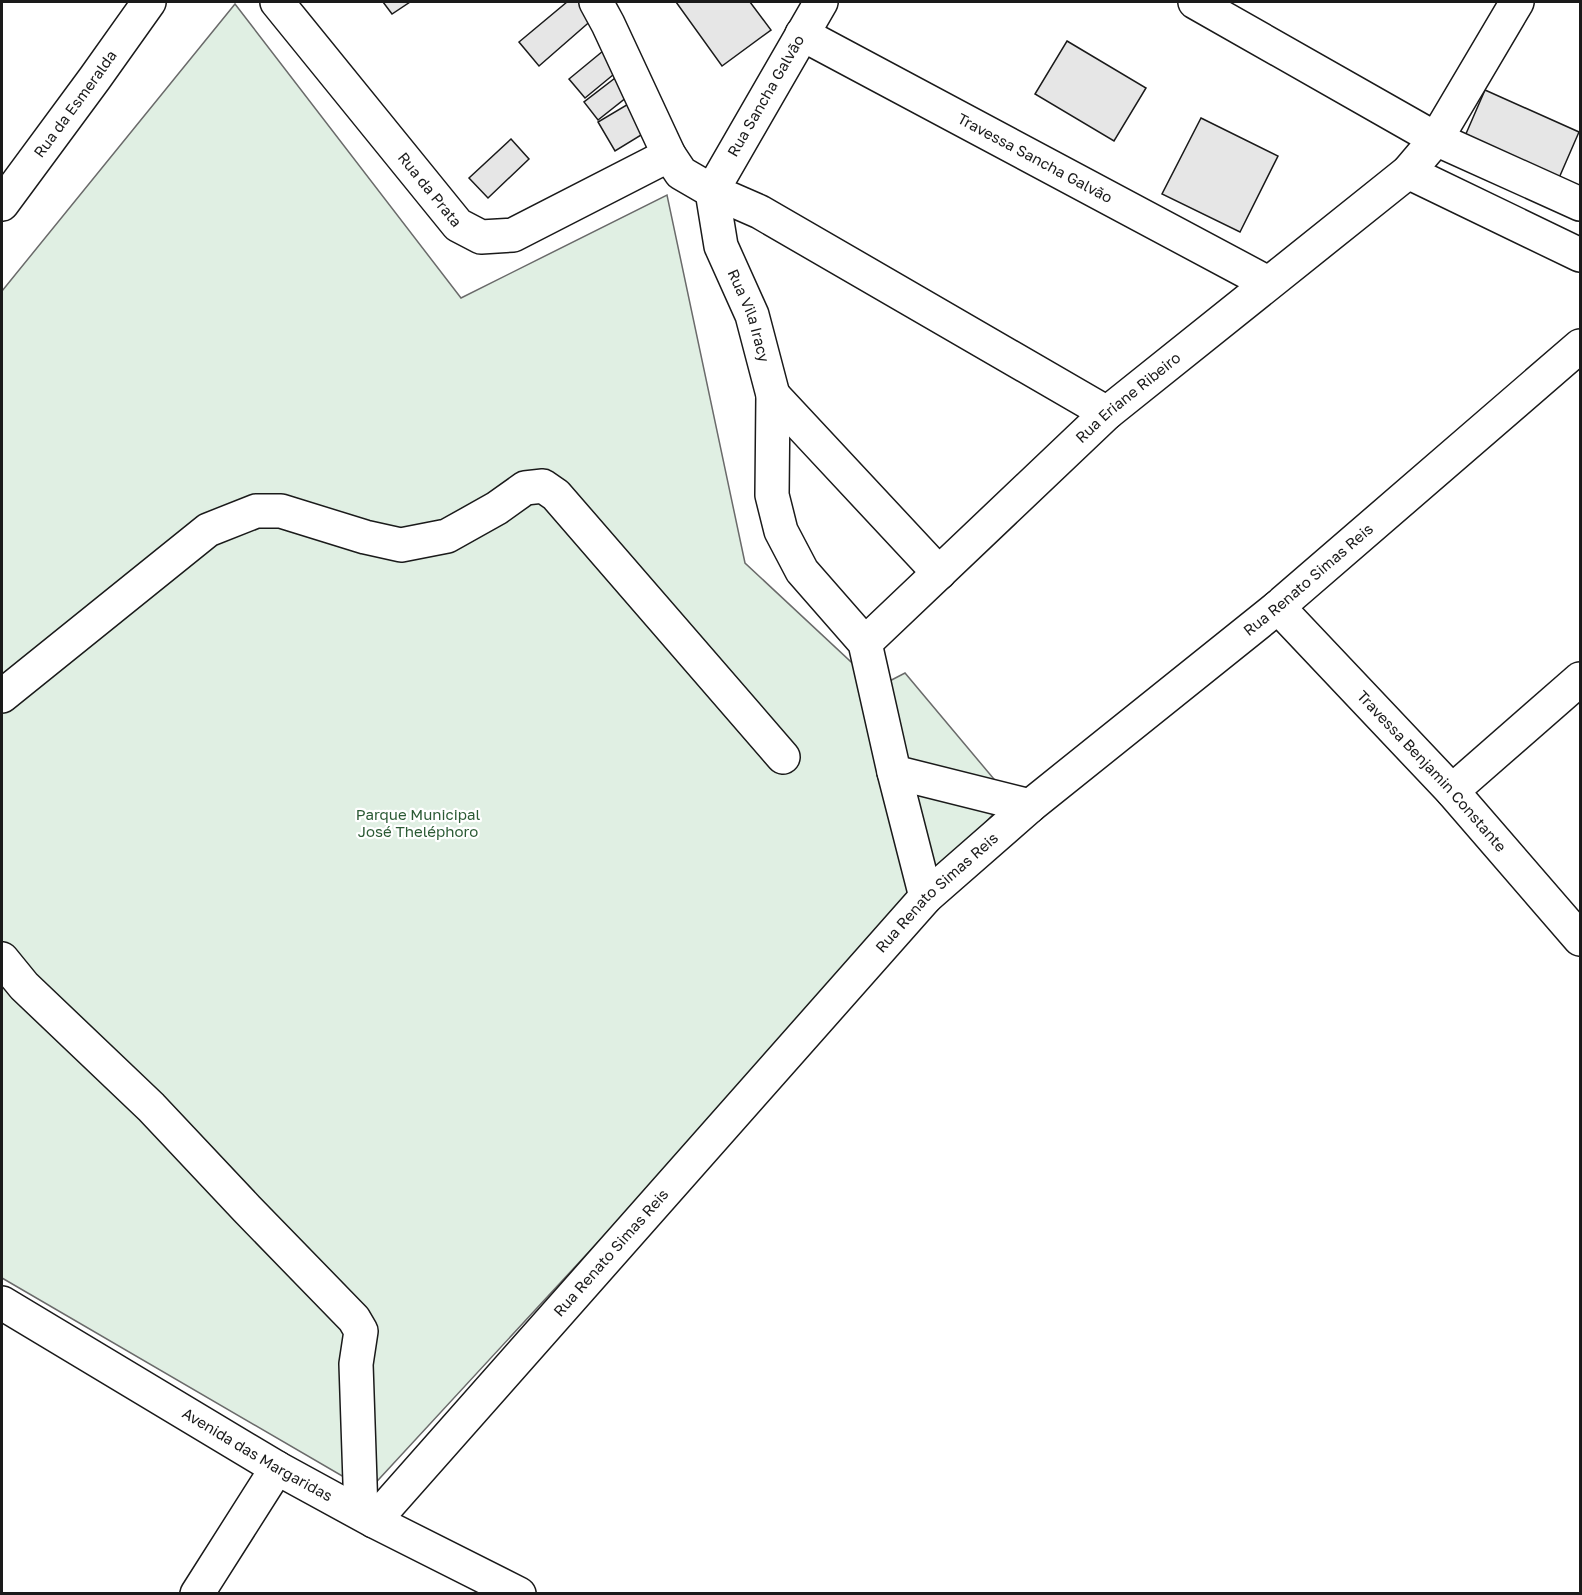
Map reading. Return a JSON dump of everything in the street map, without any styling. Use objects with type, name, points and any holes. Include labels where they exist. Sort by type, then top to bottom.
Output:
[{"type":"street","name":"Rua da Esmeralda","points":[[2,204],[149,2]]},
{"type":"street","name":"Rua da Prata","points":[[277,2],[458,225],[481,237],[513,235],[669,155]]},
{"type":"street","points":[[596,2],[669,155],[681,173],[712,191],[760,212],[1107,413]]},
{"type":"street","name":"Rua Sancha Galvão","points":[[712,191],[821,2]]},
{"type":"street","points":[[1195,2],[1436,139],[1581,204]]},
{"type":"street","name":"Rua Eriane Ribeiro","points":[[865,643],[1107,413],[1408,172],[1436,139],[1517,2]]},
{"type":"street","name":"Travessa Sancha Galvão","points":[[802,34],[1268,283]]},
{"type":"street","points":[[1408,172],[1581,255]]},
{"type":"street","name":"Rua Vila Iracy","points":[[712,191],[721,246],[752,315],[773,395],[772,495],[781,531],[802,571],[865,643]]},
{"type":"street","name":"Rua Renato Simas Reis","points":[[367,1516],[926,897],[1030,806],[1278,607],[1581,346]]},
{"type":"street","points":[[773,395],[939,573]]},
{"type":"street","points":[[2,696],[208,530],[256,511],[281,511],[365,537],[401,545],[447,536],[497,508],[525,488],[543,486],[556,495],[783,757]]},
{"type":"street","name":"Travessa Benjamin Constante","points":[[1278,607],[1452,791],[1581,939]]},
{"type":"street","points":[[865,643],[894,772],[926,897]]},
{"type":"street","points":[[1452,791],[1581,679]]},
{"type":"street","points":[[894,772],[1030,806]]},
{"type":"street","points":[[2,959],[24,986],[151,1107],[354,1319],[361,1331],[356,1364],[367,1516]]},
{"type":"street","name":"Avenida das Margaridas","points":[[2,1303],[277,1468],[519,1593]]},
{"type":"street","points":[[197,1593],[277,1468]]},
{"type":"green space","name":"Parque Municipal José Theléphoro","points":[[235,4],[461,298],[667,195],[745,563],[878,687],[905,673],[1009,797],[368,1491],[2,1278],[2,291]]},
{"type":"building","points":[[383,2],[410,2],[392,14]]},
{"type":"building","points":[[567,2],[579,2],[594,18],[539,66],[519,42]]},
{"type":"building","points":[[676,2],[750,2],[771,30],[722,66]]},
{"type":"building","points":[[1067,41],[1146,88],[1114,141],[1035,94]]},
{"type":"building","points":[[603,51],[619,70],[585,98],[569,79]]},
{"type":"building","points":[[619,75],[632,93],[598,120],[584,102]]},
{"type":"building","points":[[1485,90],[1579,132],[1559,178],[1465,136]]},
{"type":"building","points":[[635,100],[651,129],[615,151],[598,122]]},
{"type":"building","points":[[1201,118],[1278,156],[1240,232],[1162,194]]},
{"type":"building","points":[[511,139],[529,159],[488,198],[469,178]]}]
